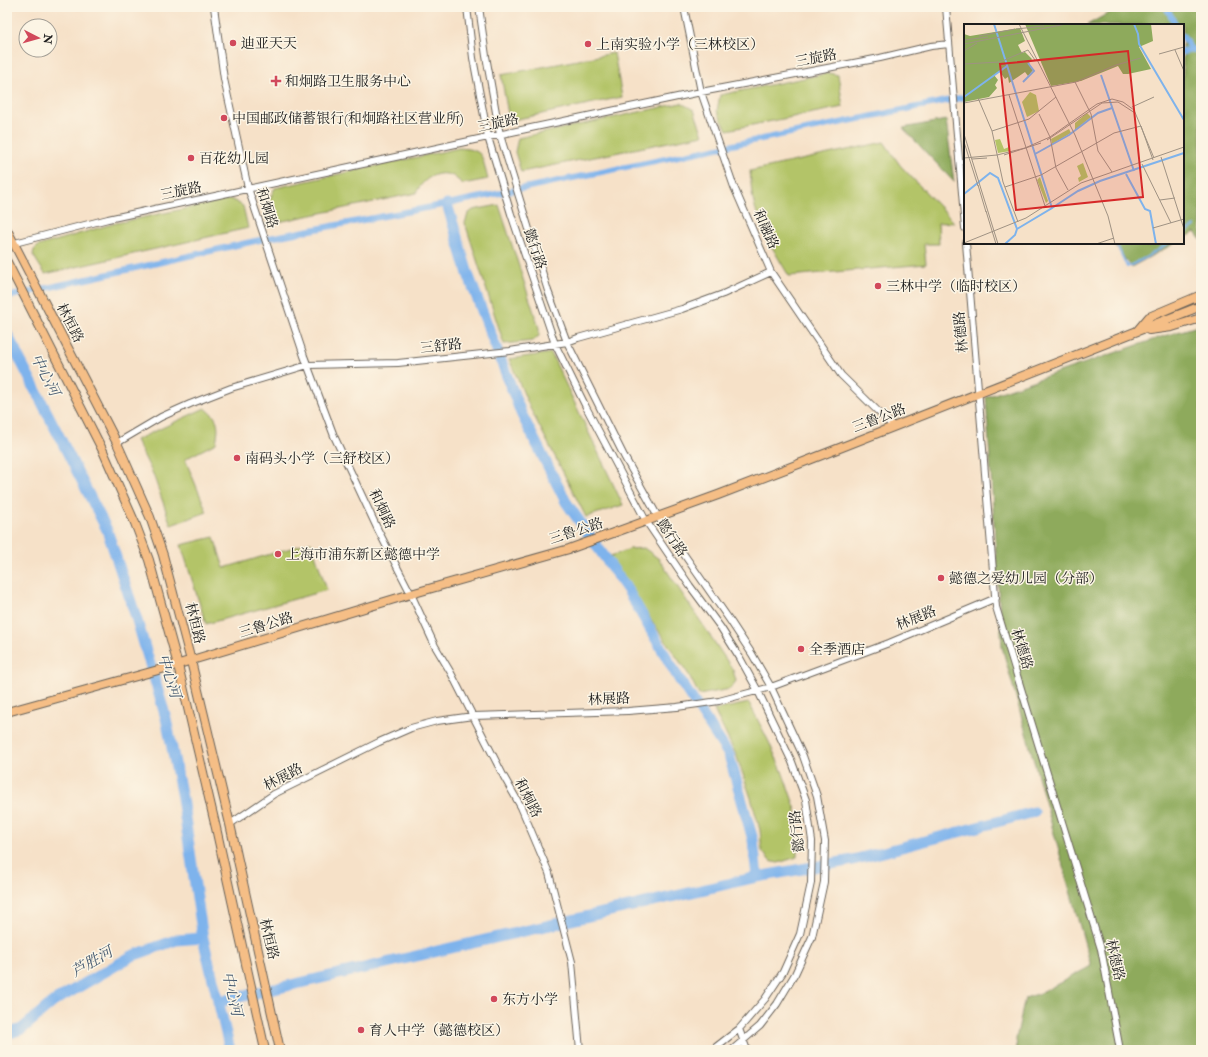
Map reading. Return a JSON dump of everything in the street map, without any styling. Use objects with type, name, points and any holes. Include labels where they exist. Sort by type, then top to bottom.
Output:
[{"type":"main road","name":"林恒路","points":[[7,230],[10,244],[26,268],[48,308],[117,443],[150,517],[163,555],[191,661],[230,824],[280,1050]]},
{"type":"main road","name":"林恒路","points":[[7,262],[103,451],[135,523],[158,590],[178,665],[265,1050]]},
{"type":"main road","name":"三鲁公路","points":[[1138,331],[1149,317],[1201,295]]},
{"type":"main road","name":"三鲁公路","points":[[7,712],[178,665],[411,594],[564,550],[718,495],[1201,306]]},
{"type":"main road","name":"三鲁公路","points":[[1138,331],[1172,327],[1201,318]]},
{"type":"street","name":"和炯路","points":[[214,7],[224,79],[248,188],[266,246],[334,436],[435,646],[451,673],[504,778],[521,807],[549,873],[572,962],[580,1050]]},
{"type":"street","name":"懿行路","points":[[467,7],[473,58],[488,137],[511,214],[555,344],[586,407],[646,521],[690,586],[721,628],[740,658],[758,691],[794,769],[806,800],[812,841],[811,883],[800,934],[783,972],[765,999],[739,1029],[712,1050]]},
{"type":"street","name":"懿行路","points":[[479,7],[500,135],[548,291],[567,342],[614,436],[658,517],[731,622],[771,687],[806,762],[818,796],[825,841],[824,882],[812,937],[795,974],[777,1004],[760,1026],[744,1040]]},
{"type":"street","name":"和融路","points":[[684,7],[701,92],[734,186],[771,272],[841,375],[893,426]]},
{"type":"street","points":[[946,7],[964,213]]},
{"type":"street","name":"三旋路","points":[[10,244],[108,219],[248,188],[701,92],[880,58],[931,46],[949,44]]},
{"type":"street","name":"林德路","points":[[966,244],[996,598],[999,615],[1101,949],[1120,1050]]},
{"type":"street","name":"三舒路","points":[[117,443],[160,417],[190,404],[231,388],[308,365],[398,363],[510,351],[567,342],[682,309],[723,294],[771,272]]},
{"type":"street","name":"林展路","points":[[230,824],[274,794],[379,742],[411,728],[473,716],[628,711],[677,707],[719,701],[771,687],[889,643],[996,598]]},
{"type":"street","points":[[739,1029],[747,1050]]},
{"type":"street","points":[[732,1050],[744,1040]]},
{"type":"green space","points":[[1120,7],[1201,7],[1201,240],[1195,232],[1184,238],[1184,24],[1089,24]]},
{"type":"green space","points":[[614,53],[622,97],[513,120],[508,114],[501,75]]},
{"type":"green space","points":[[829,73],[838,75],[843,107],[727,130],[717,111],[720,95]]},
{"type":"green space","points":[[681,103],[694,110],[703,135],[521,172],[515,152],[518,138]]},
{"type":"green space","points":[[946,120],[954,182],[903,128]]},
{"type":"green space","points":[[884,142],[900,165],[954,222],[938,223],[939,244],[924,244],[926,264],[789,276],[768,239],[759,219],[752,196],[750,171]]},
{"type":"green space","points":[[459,148],[474,150],[481,156],[488,179],[463,184],[453,176],[447,174],[436,175],[422,183],[416,193],[269,224],[269,205],[275,188]]},
{"type":"green space","points":[[231,199],[243,206],[248,228],[45,274],[33,255],[34,250],[38,246],[112,224]]},
{"type":"green space","points":[[499,205],[539,328],[539,336],[533,341],[504,344],[465,223],[468,214],[473,210]]},
{"type":"green space","points":[[1114,244],[1173,244],[1131,267]]},
{"type":"green space","points":[[1201,325],[1201,1050],[1017,1050],[1016,1039],[1025,998],[1041,993],[1091,966],[1002,647],[986,397],[1164,336]]},
{"type":"green space","points":[[551,353],[623,505],[586,517],[530,408],[509,359]]},
{"type":"green space","points":[[205,408],[216,419],[218,432],[216,443],[185,459],[207,512],[171,525],[153,474],[136,440]]},
{"type":"green space","points":[[214,537],[224,568],[311,542],[327,590],[206,624],[181,545]]},
{"type":"green space","points":[[644,548],[659,559],[733,670],[736,681],[730,689],[699,695],[689,675],[608,557],[630,549]]},
{"type":"green space","points":[[749,703],[782,771],[796,810],[797,857],[778,863],[770,861],[762,851],[760,830],[751,798],[737,757],[714,710]]},
{"type":"waterway","points":[[1166,7],[1175,24]]},
{"type":"waterway","points":[[1184,38],[1191,50]]},
{"type":"waterway","points":[[1184,52],[1201,48]]},
{"type":"waterway","points":[[7,297],[264,239],[447,204],[964,97]]},
{"type":"waterway","points":[[447,204],[468,274],[521,413],[566,502],[627,589],[679,679],[729,755],[753,840],[757,877]]},
{"type":"waterway","points":[[1184,233],[1195,226]]},
{"type":"waterway","points":[[1116,244],[1127,267],[1167,244]]},
{"type":"waterway","name":"中心河","points":[[7,334],[107,530],[136,617],[166,718],[182,798],[203,938],[230,1050]]},
{"type":"waterway","points":[[218,1002],[757,877],[853,860],[1034,812]]},
{"type":"waterway","name":"芦胜河","points":[[7,1034],[22,1029],[53,1002],[132,956],[176,940],[203,938]]},
{"type":"place","name":"迪亚天天","points":[[233,43]]},
{"type":"place","name":"上南实验小学（三林校区）","points":[[588,44]]},
{"type":"place","name":"和炯路卫生服务中心","points":[[276,81]]},
{"type":"place","name":"中国邮政储蓄银行(和炯路社区营业所)","points":[[224,118]]},
{"type":"place","name":"百花幼儿园","points":[[191,158]]},
{"type":"place","name":"三林中学（临时校区）","points":[[878,286]]},
{"type":"place","name":"南码头小学（三舒校区）","points":[[237,458]]},
{"type":"place","name":"上海市浦东新区懿德中学","points":[[278,554]]},
{"type":"place","name":"懿德之爱幼儿园（分部）","points":[[941,578]]},
{"type":"place","name":"全季酒店","points":[[801,649]]},
{"type":"place","name":"东方小学","points":[[494,999]]},
{"type":"place","name":"育人中学（懿德校区）","points":[[361,1030]]}]
